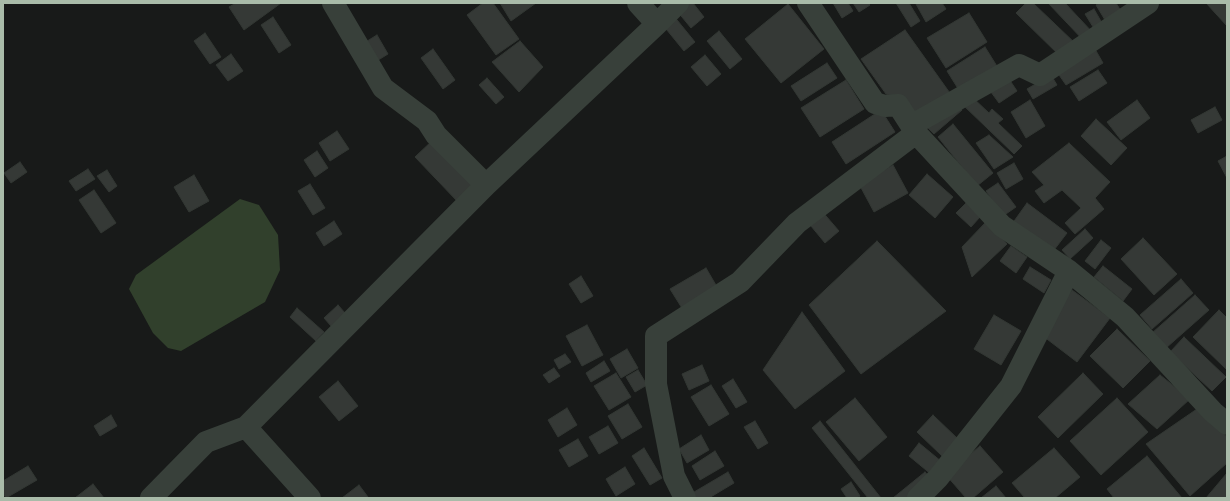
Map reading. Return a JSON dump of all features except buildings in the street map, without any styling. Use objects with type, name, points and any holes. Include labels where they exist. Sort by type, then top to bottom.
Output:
[{"type":"street","points":[[333,3],[384,88],[427,121],[436,135],[486,185]]},
{"type":"street","points":[[638,3],[657,24]]},
{"type":"street","points":[[151,498],[206,442],[246,427],[486,185],[678,3]]},
{"type":"street","points":[[808,3],[875,103],[885,106],[898,105],[914,129],[1002,226],[1069,271],[1125,317],[1213,412],[1227,424]]},
{"type":"street","points":[[685,498],[674,476],[656,384],[656,336],[740,282],[797,223],[914,129],[1019,65],[1040,75],[1148,3]]},
{"type":"street","points":[[918,498],[938,478],[1011,386],[1069,271]]},
{"type":"street","points":[[246,427],[310,498]]},
{"type":"shaded area","points":[[240,199],[259,205],[278,235],[280,270],[265,302],[181,351],[168,348],[153,333],[129,289],[136,275]]}]
